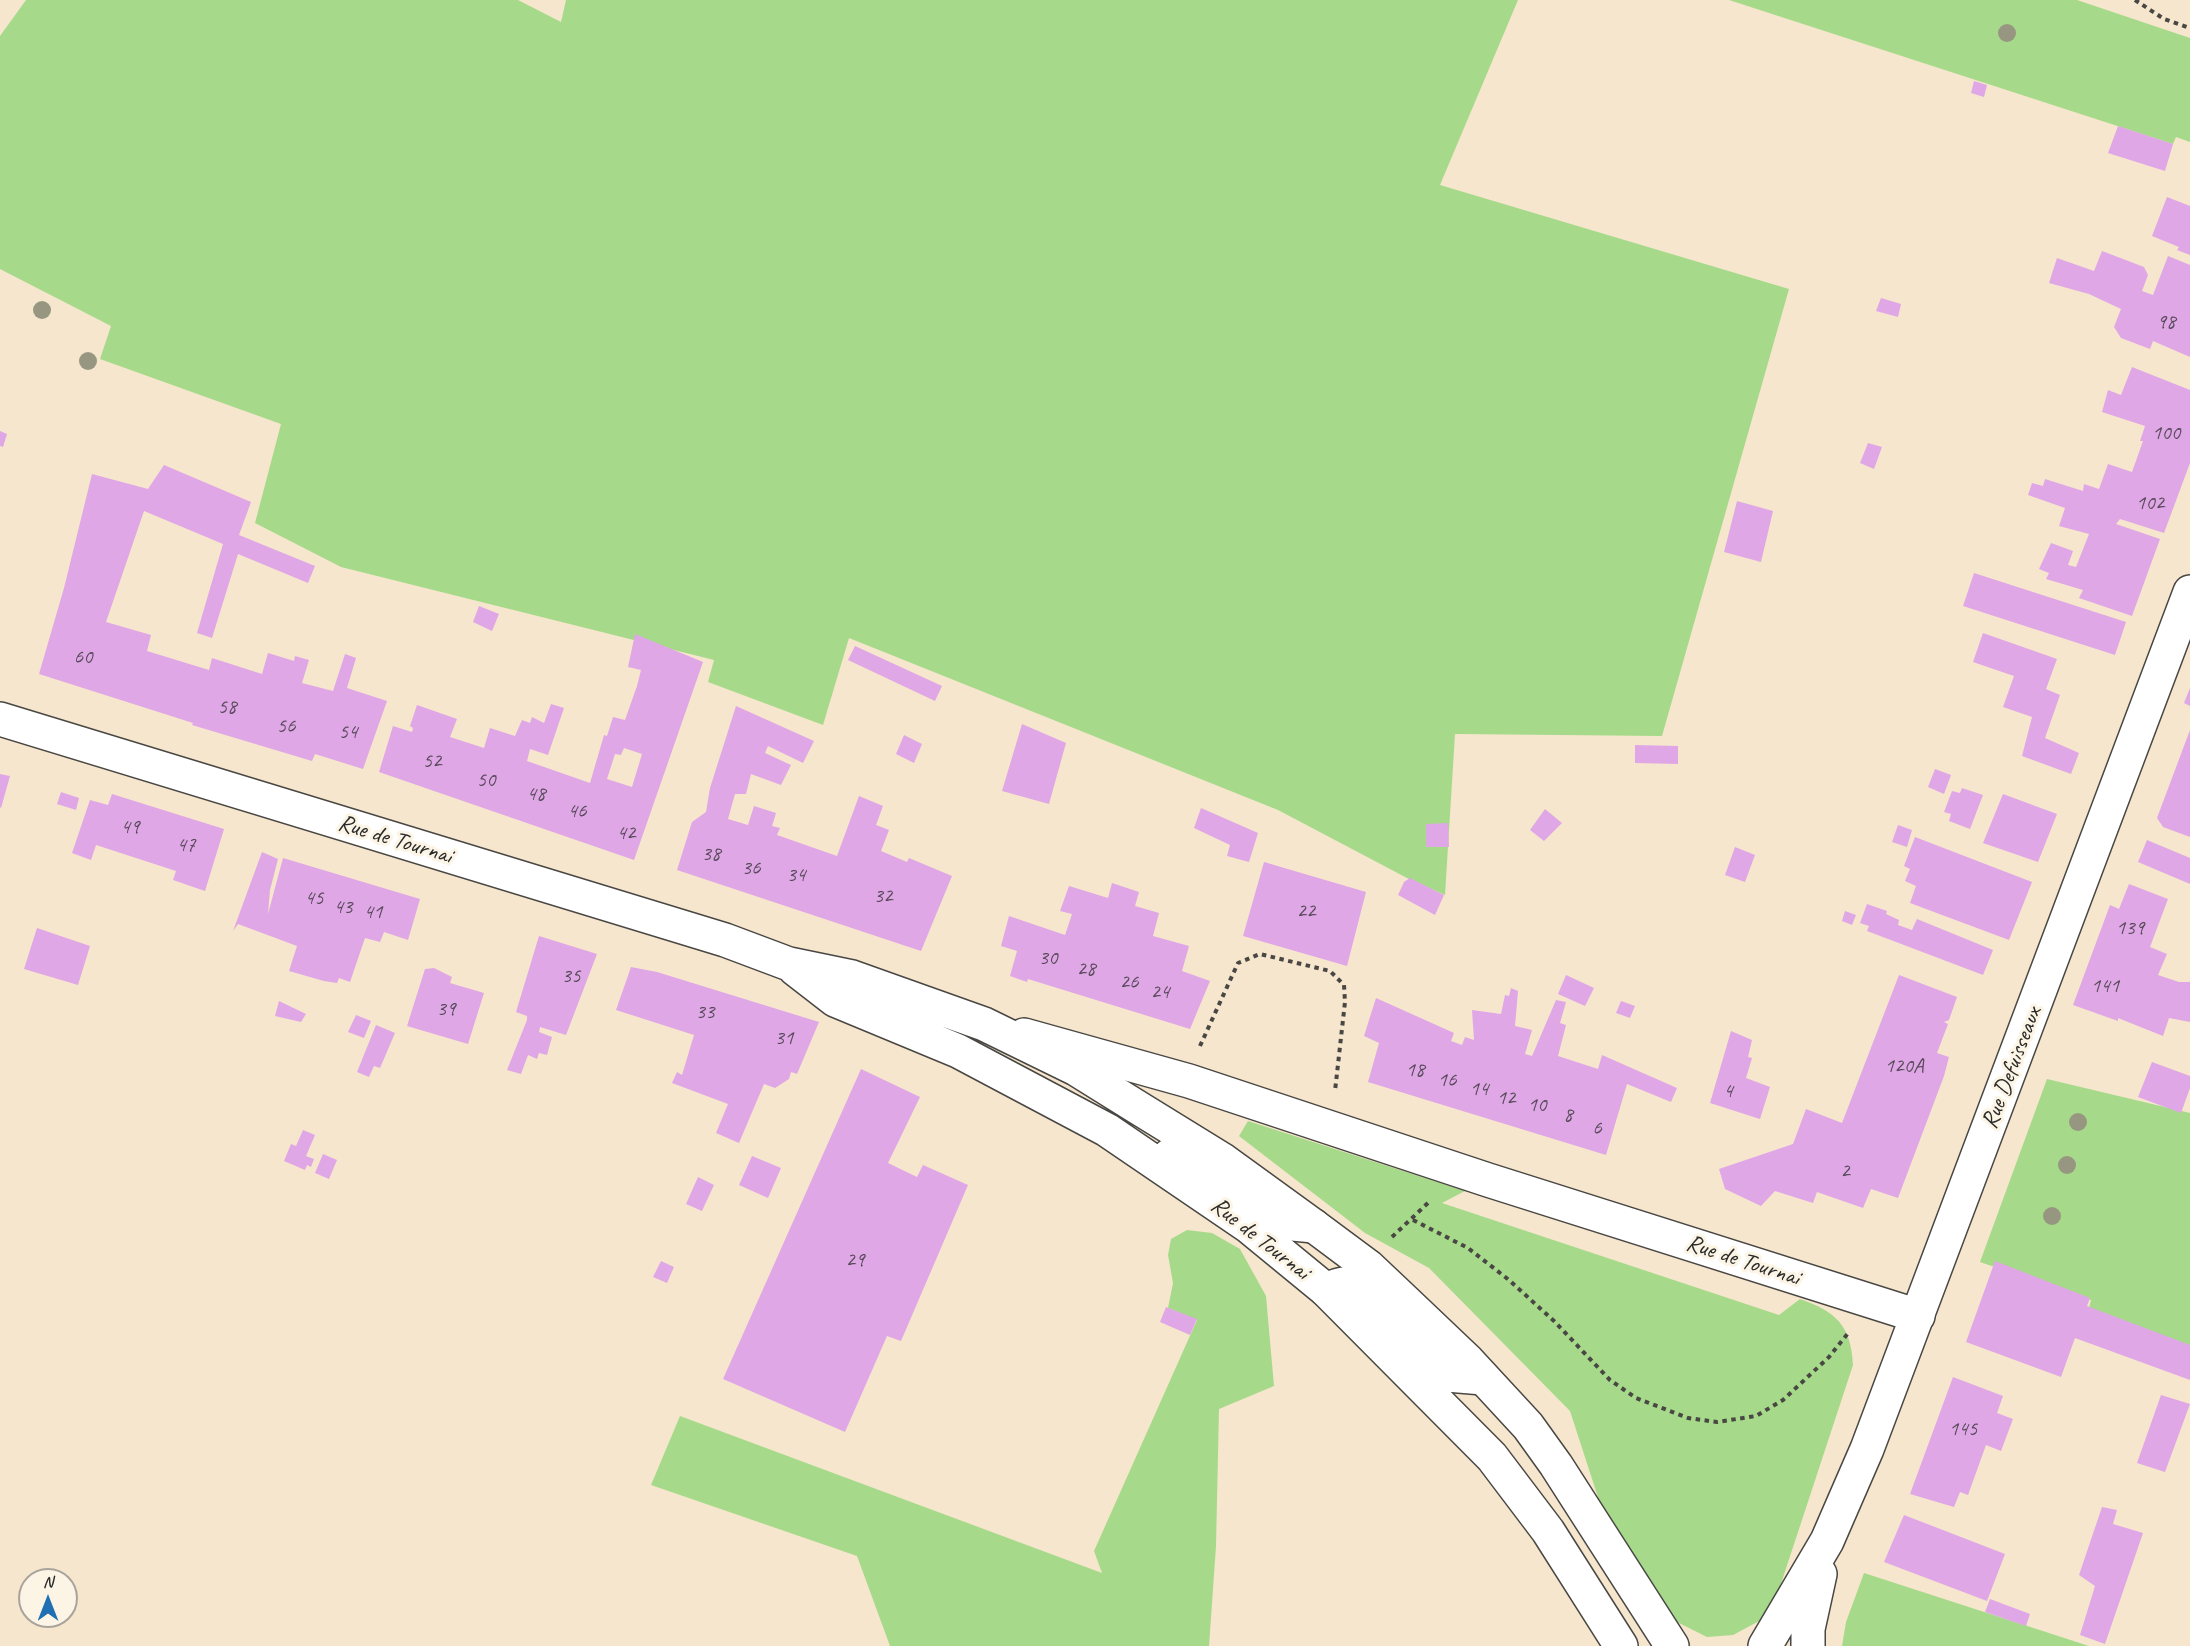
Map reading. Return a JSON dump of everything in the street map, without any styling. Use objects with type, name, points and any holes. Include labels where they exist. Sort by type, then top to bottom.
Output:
[{"type":"main road","name":"Rue Defuisseaux","points":[[1765,1646],[1827,1541],[1867,1449],[2190,592]]},
{"type":"main road","name":"Rue de Tournai","points":[[0,719],[725,940],[789,964],[852,977],[984,1024],[1189,1081],[1488,1180],[1918,1316]]},
{"type":"main road","name":"Rue de Tournai","points":[[789,964],[835,1000],[958,1051],[1107,1131],[1248,1226],[1326,1290],[1492,1457],[1548,1530],[1621,1646]]},
{"type":"main road","name":"Rue de Tournai","points":[[984,1024],[1076,1069],[1223,1160],[1369,1267],[1483,1378],[1528,1426],[1556,1465],[1672,1646]]},
{"type":"main road","points":[[1160,1165],[1170,1155],[1180,1156],[1270,1218],[1282,1223],[1314,1226]]},
{"type":"main road","points":[[1326,1290],[1348,1283],[1356,1287],[1447,1375],[1483,1378]]},
{"type":"main road","name":"Rue Defuisseaux","points":[[1808,1646],[1808,1629],[1827,1541]]},
{"type":"path","points":[[2135,0],[2164,19],[2190,28]]},
{"type":"path","points":[[1189,1081],[1204,1032],[1238,963],[1260,954],[1330,971],[1344,985],[1345,1002],[1330,1127]]},
{"type":"path","points":[[1384,1244],[1413,1220],[1468,1248],[1554,1321],[1610,1380],[1636,1398],[1698,1419],[1717,1422],[1756,1416],[1783,1401],[1828,1357],[1875,1301]]},
{"type":"green space","points":[[26,0],[518,0],[561,22],[566,0],[1518,0],[1440,185],[1789,289],[1662,736],[1455,734],[1445,895],[1407,878],[1278,810],[849,638],[823,725],[708,682],[714,660],[341,567],[255,523],[281,424],[100,359],[111,326],[0,269],[0,36]]},
{"type":"green space","points":[[1729,0],[2077,0],[2190,38],[2190,142],[2176,137],[2173,144]]},
{"type":"green space","points":[[2047,1079],[2190,1113],[2190,1346],[2088,1312],[2091,1300],[1980,1262]]},
{"type":"green space","points":[[1248,1121],[1465,1191],[1442,1203],[1779,1315],[1800,1299],[1833,1315],[1840,1322],[1849,1340],[1853,1365],[1773,1608],[1761,1620],[1733,1635],[1707,1637],[1677,1622],[1656,1598],[1607,1525],[1570,1411],[1429,1268],[1365,1233],[1239,1136]]},
{"type":"green space","points":[[1187,1230],[1212,1233],[1240,1249],[1266,1296],[1274,1386],[1219,1409],[1216,1546],[1209,1646],[890,1646],[857,1556],[651,1485],[680,1416],[1102,1573],[1094,1551],[1197,1320],[1168,1308],[1173,1283],[1168,1255],[1171,1239]]},
{"type":"green space","points":[[1864,1573],[2089,1646],[1842,1646],[1846,1622]]},
{"type":"building","points":[[1974,81],[1987,85],[1984,97],[1971,93]]},
{"type":"building","points":[[2118,126],[2173,144],[2165,171],[2108,153]]},
{"type":"building","points":[[2167,197],[2190,206],[2190,255],[2177,250],[2179,247],[2152,236]]},
{"type":"building","points":[[2102,251],[2144,267],[2148,275],[2142,291],[2153,295],[2168,256],[2190,265],[2190,357],[2153,341],[2150,349],[2121,338],[2114,327],[2121,309],[2089,294],[2049,283],[2057,258],[2094,271]]},
{"type":"building","points":[[1881,298],[1901,304],[1898,317],[1876,311]]},
{"type":"building","points":[[2132,367],[2190,390],[2190,463],[2164,533],[2120,519],[2116,524],[2160,539],[2132,616],[2079,598],[2083,590],[2046,579],[2049,573],[2039,569],[2051,543],[2073,551],[2068,565],[2076,567],[2089,534],[2059,526],[2065,508],[2028,495],[2032,483],[2043,486],[2045,479],[2083,491],[2084,484],[2099,489],[2108,464],[2132,472],[2143,441],[2140,441],[2145,426],[2102,412],[2108,390],[2121,395]]},
{"type":"building","points":[[0,431],[7,434],[3,447],[0,446]]},
{"type":"building","points":[[1868,443],[1882,447],[1874,469],[1860,463]]},
{"type":"building","points":[[164,465],[251,502],[239,535],[315,566],[308,583],[238,554],[212,638],[197,633],[223,544],[144,511],[106,622],[151,635],[147,651],[209,670],[212,658],[262,674],[268,653],[294,661],[295,656],[309,660],[302,683],[333,691],[345,654],[356,658],[347,688],[387,701],[363,769],[315,754],[312,761],[192,725],[193,723],[39,674],[64,588],[92,474],[148,489]]},
{"type":"building","points":[[1737,501],[1773,511],[1761,562],[1724,552]]},
{"type":"building","points":[[1974,573],[2126,622],[2115,655],[1963,606]]},
{"type":"building","points":[[479,606],[499,614],[492,631],[473,622]]},
{"type":"building","points":[[1983,633],[2057,659],[2046,689],[2060,695],[2045,738],[2079,753],[2071,774],[2022,756],[2032,717],[2003,707],[2014,676],[1973,662]]},
{"type":"building","points":[[635,634],[703,662],[634,860],[379,772],[393,726],[412,732],[413,728],[410,726],[417,705],[457,719],[450,737],[484,748],[490,728],[515,736],[522,720],[530,723],[532,717],[544,723],[551,704],[564,708],[548,755],[530,749],[527,761],[590,783],[604,735],[607,736],[613,717],[625,720],[637,686],[641,670],[628,667]],"holes":[[[624,748],[642,754],[632,787],[607,779],[615,754],[621,755]]]},
{"type":"building","points":[[855,646],[942,686],[935,701],[848,660]]},
{"type":"building","points":[[2190,688],[2190,706],[2184,703]]},
{"type":"building","points":[[736,706],[814,741],[803,763],[768,746],[765,753],[791,765],[781,785],[751,774],[746,794],[735,794],[728,819],[748,825],[754,806],[776,813],[772,826],[780,828],[777,835],[837,856],[859,796],[883,806],[876,825],[889,830],[881,851],[907,862],[909,858],[952,876],[921,951],[677,870],[692,822],[706,812],[710,788]]},
{"type":"building","points":[[1022,724],[1066,743],[1049,804],[1002,791]]},
{"type":"building","points":[[2190,730],[2190,837],[2163,827],[2157,818]]},
{"type":"building","points":[[904,735],[922,744],[914,763],[896,754]]},
{"type":"building","points":[[1635,745],[1678,746],[1678,764],[1635,763]]},
{"type":"building","points":[[1935,769],[1951,775],[1944,794],[1928,787]]},
{"type":"building","points":[[0,774],[10,776],[1,808],[0,807]]},
{"type":"building","points":[[1962,788],[1983,795],[1970,829],[1949,821],[1951,814],[1944,812],[1952,791],[1960,793]]},
{"type":"building","points":[[61,792],[79,798],[76,810],[57,804]]},
{"type":"building","points":[[112,794],[224,829],[205,891],[173,880],[176,871],[96,845],[91,860],[72,853],[90,800],[108,805]]},
{"type":"building","points":[[2003,794],[2057,814],[2038,862],[1983,843]]},
{"type":"building","points":[[1201,808],[1258,833],[1249,862],[1227,856],[1230,845],[1194,828]]},
{"type":"building","points":[[1545,809],[1562,823],[1544,841],[1530,830]]},
{"type":"building","points":[[1448,823],[1449,847],[1426,847],[1426,824]]},
{"type":"building","points":[[1898,825],[1912,830],[1907,847],[1892,842]]},
{"type":"building","points":[[1915,837],[2032,882],[2009,940],[1910,903],[1916,886],[1905,881],[1910,869],[1904,866]]},
{"type":"building","points":[[2147,840],[2190,858],[2190,884],[2138,862]]},
{"type":"building","points":[[1735,847],[1755,855],[1745,882],[1725,875]]},
{"type":"building","points":[[262,852],[278,859],[270,890],[268,914],[283,858],[420,899],[408,940],[384,932],[380,942],[365,938],[350,982],[339,978],[337,983],[324,981],[289,971],[297,946],[238,924],[233,931]]},
{"type":"building","points":[[1264,862],[1366,892],[1347,966],[1243,936]]},
{"type":"building","points":[[1410,878],[1444,895],[1435,915],[1398,895],[1404,882]]},
{"type":"building","points":[[1112,883],[1139,892],[1135,906],[1159,913],[1153,936],[1189,946],[1182,971],[1210,981],[1190,1029],[1028,979],[1027,982],[1010,976],[1017,951],[1001,946],[1009,916],[1065,935],[1072,914],[1060,911],[1069,886],[1108,898]]},
{"type":"building","points":[[2129,884],[2168,899],[2150,947],[2167,954],[2158,975],[2179,982],[2190,982],[2190,1022],[2169,1018],[2163,1036],[2118,1018],[2118,1021],[2073,1005],[2110,905],[2119,909]]},
{"type":"building","points":[[1867,904],[1887,911],[1886,914],[1899,920],[1898,925],[1912,930],[1917,919],[1993,950],[1983,975],[1867,931],[1869,926],[1860,923]]},
{"type":"building","points":[[1845,911],[1856,915],[1852,925],[1842,921]]},
{"type":"building","points":[[37,928],[90,946],[78,985],[24,969]]},
{"type":"building","points":[[539,936],[597,954],[566,1035],[540,1027],[539,1032],[552,1037],[547,1055],[539,1053],[537,1059],[528,1055],[521,1074],[507,1070],[527,1020],[527,1016],[516,1012]]},
{"type":"building","points":[[631,967],[657,972],[819,1022],[797,1074],[791,1072],[789,1079],[775,1088],[764,1084],[739,1143],[716,1133],[728,1104],[672,1083],[677,1072],[682,1075],[694,1035],[616,1010]]},
{"type":"building","points":[[434,968],[452,977],[450,983],[484,993],[468,1044],[407,1026],[425,969]]},
{"type":"building","points":[[1566,975],[1594,988],[1585,1006],[1558,994]]},
{"type":"building","points":[[1899,975],[1957,997],[1949,1020],[1944,1022],[1948,1024],[1937,1053],[1949,1057],[1944,1076],[1898,1198],[1871,1189],[1863,1208],[1817,1192],[1813,1203],[1775,1191],[1761,1206],[1725,1189],[1719,1169],[1793,1144],[1806,1109],[1842,1123]]},
{"type":"building","points":[[1511,988],[1518,991],[1515,1026],[1532,1030],[1525,1054],[1532,1056],[1556,1000],[1566,1002],[1560,1023],[1566,1025],[1558,1056],[1598,1069],[1602,1055],[1677,1088],[1671,1102],[1627,1084],[1606,1155],[1368,1082],[1379,1043],[1364,1036],[1376,998],[1454,1033],[1451,1041],[1462,1045],[1465,1037],[1474,1040],[1472,1010],[1501,1014],[1505,995],[1509,996]]},
{"type":"building","points":[[279,1001],[306,1014],[301,1022],[275,1016]]},
{"type":"building","points":[[1621,1001],[1635,1006],[1630,1018],[1616,1013]]},
{"type":"building","points":[[356,1015],[371,1021],[364,1038],[348,1032]]},
{"type":"building","points":[[376,1025],[395,1033],[380,1068],[374,1066],[369,1077],[357,1072]]},
{"type":"building","points":[[1731,1031],[1752,1040],[1748,1057],[1752,1058],[1746,1078],[1770,1087],[1760,1119],[1710,1103]]},
{"type":"building","points":[[2152,1062],[2190,1076],[2190,1088],[2181,1113],[2138,1097]]},
{"type":"building","points":[[861,1069],[920,1097],[888,1163],[917,1177],[923,1165],[968,1185],[901,1341],[887,1336],[845,1432],[723,1379]]},
{"type":"building","points":[[303,1130],[315,1135],[306,1156],[314,1159],[311,1167],[307,1165],[305,1170],[284,1161],[291,1144],[296,1146]]},
{"type":"building","points":[[323,1154],[337,1160],[329,1179],[315,1173]]},
{"type":"building","points":[[752,1156],[781,1168],[768,1198],[739,1185]]},
{"type":"building","points":[[698,1177],[714,1185],[702,1211],[686,1204]]},
{"type":"building","points":[[661,1261],[674,1267],[667,1283],[653,1277]]},
{"type":"building","points":[[1995,1261],[2090,1298],[2087,1306],[2190,1345],[2190,1380],[2075,1338],[2061,1377],[1966,1342]]},
{"type":"building","points":[[1166,1307],[1197,1319],[1190,1335],[1160,1322]]},
{"type":"building","points":[[1953,1377],[2003,1396],[1997,1413],[2013,1419],[2001,1451],[1986,1445],[1968,1495],[1960,1492],[1954,1507],[1910,1494]]},
{"type":"building","points":[[2161,1395],[2190,1404],[2165,1472],[2137,1463]]},
{"type":"building","points":[[2102,1507],[2117,1510],[2113,1524],[2143,1533],[2105,1644],[2080,1635],[2095,1586],[2079,1575]]},
{"type":"building","points":[[1904,1515],[2005,1554],[1987,1601],[1884,1562]]},
{"type":"building","points":[[1990,1599],[2030,1614],[2026,1626],[1985,1612]]}]
